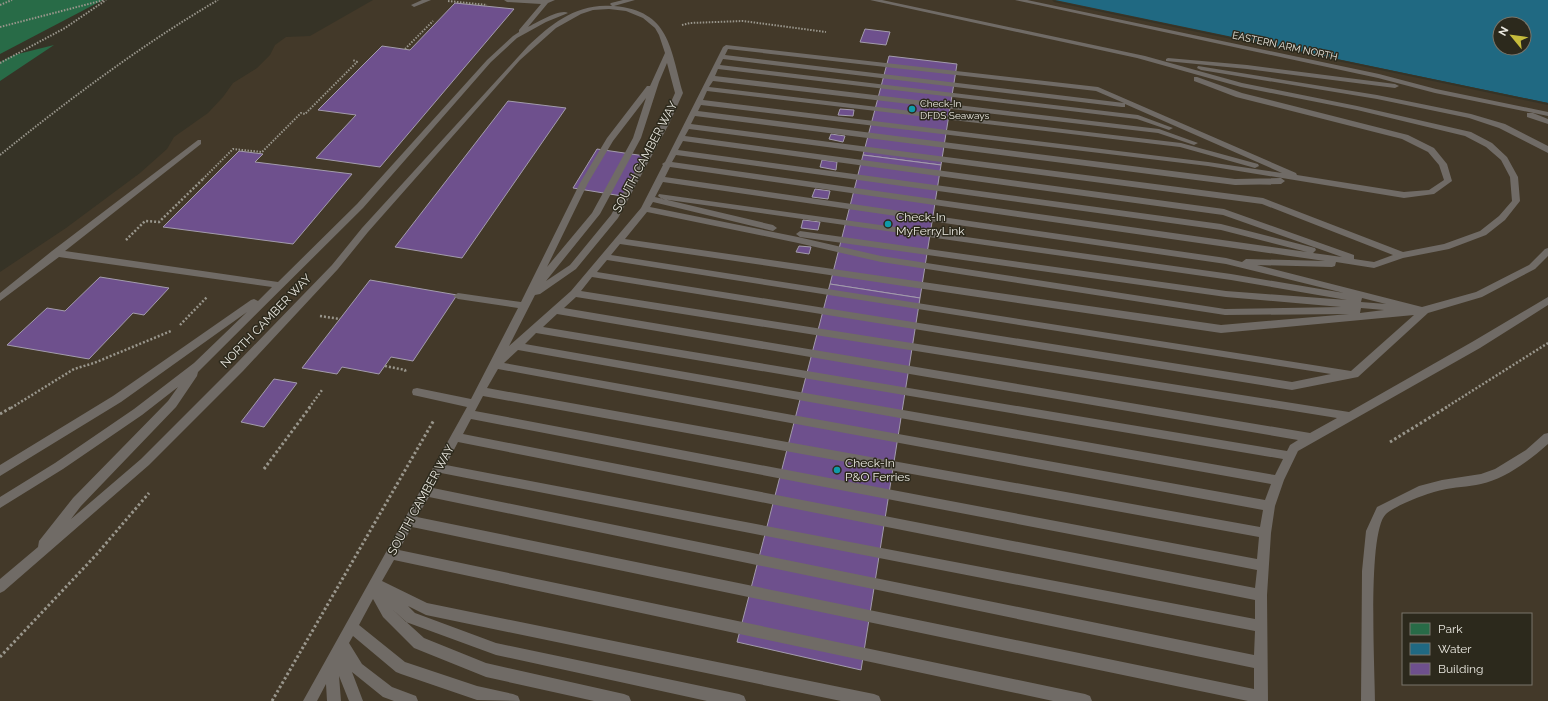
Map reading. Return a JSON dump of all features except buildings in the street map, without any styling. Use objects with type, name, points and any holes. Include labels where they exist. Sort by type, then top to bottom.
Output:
[{"type":"lane","points":[[414,5],[428,0]]},
{"type":"lane","points":[[506,0],[549,1]]},
{"type":"lane","points":[[605,3],[632,0]]},
{"type":"lane","points":[[873,0],[1140,58],[1241,85],[1448,128],[1468,134],[1489,146],[1504,159],[1514,177],[1516,201],[1502,218],[1483,233],[1446,247],[1402,255],[1374,265],[1226,261]]},
{"type":"lane","name":"EASTERN ARM NORTH","points":[[1018,0],[1378,76],[1435,91],[1548,114]]},
{"type":"lane","points":[[515,37],[549,1]]},
{"type":"lane","name":"SOUTH CAMBER WAY","points":[[503,76],[541,37],[566,16],[580,8],[605,3],[635,11],[660,31],[668,53],[679,93],[615,216],[573,267],[526,302]]},
{"type":"lane","name":"NORTH CAMBER WAY","points":[[0,503],[59,466],[138,412],[198,366],[360,206],[476,73],[515,37],[544,21],[580,8]]},
{"type":"lane","points":[[495,365],[574,293],[645,209],[666,164],[726,46],[1098,89],[1307,181]]},
{"type":"lane","name":"SOUTH CAMBER WAY","points":[[526,302],[596,214],[637,138],[655,82],[668,53]]},
{"type":"lane","points":[[721,57],[1119,103],[1307,181]]},
{"type":"lane","points":[[1140,58],[1247,67],[1435,91]]},
{"type":"lane","points":[[1140,58],[1377,97],[1471,116],[1502,126],[1545,148],[1548,151]]},
{"type":"lane","points":[[698,102],[1208,164],[1307,181],[1404,195],[1431,192],[1448,181],[1443,164],[1431,150],[1405,137],[1239,95],[1140,58]]},
{"type":"lane","points":[[716,67],[1138,117],[1307,181]]},
{"type":"lane","name":"NORTH CAMBER WAY","points":[[0,587],[145,462],[239,368],[335,267],[365,230],[503,76]]},
{"type":"lane","points":[[710,78],[1160,131],[1307,181]]},
{"type":"lane","name":"SOUTH CAMBER WAY","points":[[310,701],[495,365],[584,183],[610,140],[655,82]]},
{"type":"lane","points":[[705,89],[1181,145],[1307,181]]},
{"type":"lane","points":[[1504,105],[1548,122]]},
{"type":"lane","points":[[692,113],[1235,182],[1307,181]]},
{"type":"lane","points":[[686,126],[1263,201],[1402,255]]},
{"type":"lane","points":[[680,138],[1224,212],[1374,265]]},
{"type":"lane","points":[[0,298],[55,253],[198,142]]},
{"type":"lane","points":[[673,152],[1222,227],[1374,265]]},
{"type":"lane","points":[[666,164],[1222,242],[1374,265]]},
{"type":"lane","points":[[659,179],[1226,261],[1425,310]]},
{"type":"lane","points":[[650,197],[807,235],[1226,294],[1425,310]]},
{"type":"lane","points":[[650,197],[1231,278],[1425,310]]},
{"type":"lane","points":[[645,209],[798,240],[881,259],[1225,312],[1425,310]]},
{"type":"lane","points":[[618,241],[1221,329],[1425,310],[1480,295],[1532,267],[1548,251]]},
{"type":"lane","points":[[55,253],[279,285]]},
{"type":"lane","points":[[605,257],[1354,374]]},
{"type":"lane","points":[[591,274],[1292,386],[1354,374],[1425,310]]},
{"type":"lane","name":"NORTH CAMBER WAY","points":[[0,471],[117,399],[279,285]]},
{"type":"lane","points":[[574,293],[1350,416]]},
{"type":"lane","points":[[458,296],[526,302]]},
{"type":"lane","points":[[409,521],[1261,699],[1261,595],[1265,533],[1269,506],[1278,480],[1294,448],[1476,345],[1548,300]]},
{"type":"lane","points":[[555,310],[1311,438]]},
{"type":"lane","points":[[534,329],[1290,456]]},
{"type":"lane","points":[[515,346],[1278,480]]},
{"type":"lane","points":[[495,365],[1269,506]]},
{"type":"lane","name":"NORTH CAMBER WAY","points":[[28,564],[77,502],[172,404],[198,366]]},
{"type":"lane","points":[[480,390],[1265,533]]},
{"type":"lane","points":[[417,392],[447,398],[470,409],[1262,565]]},
{"type":"lane","points":[[1368,701],[1368,571],[1372,531],[1381,511],[1420,491],[1442,485],[1482,479],[1499,472],[1530,453],[1548,437]]},
{"type":"lane","points":[[454,438],[1261,595]]},
{"type":"lane","points":[[438,468],[1262,626]]},
{"type":"lane","points":[[425,491],[1261,663]]},
{"type":"lane","points":[[391,554],[1085,701]]},
{"type":"lane","points":[[374,586],[387,613],[419,643],[486,670],[624,701]]},
{"type":"lane","points":[[374,586],[411,618],[496,649],[739,701]]},
{"type":"lane","points":[[374,586],[426,609],[874,701]]},
{"type":"lane","points":[[352,627],[401,667],[477,693],[513,701]]},
{"type":"lane","points":[[342,643],[345,673],[358,698]]},
{"type":"lane","points":[[342,643],[357,669],[388,692],[411,701]]},
{"type":"lane","points":[[332,662],[334,701]]},
{"type":"path","points":[[0,5],[12,0]]},
{"type":"path","points":[[0,27],[105,0]]},
{"type":"path","points":[[0,63],[64,28],[105,0]]},
{"type":"path","points":[[0,155],[52,113],[191,16],[218,0]]},
{"type":"path","points":[[102,260],[122,245],[145,221],[159,222],[232,149],[262,152],[301,113],[305,114],[357,62],[353,60]]},
{"type":"path","points":[[0,414],[74,368],[94,364],[176,329],[208,296]]},
{"type":"path","points":[[1390,442],[1548,343]]},
{"type":"path","points":[[385,366],[395,368]]},
{"type":"path","points":[[264,469],[322,390]]},
{"type":"path","points":[[272,701],[447,398]]},
{"type":"shaded area","points":[[373,0],[1054,0],[1548,103],[1548,701],[0,701],[0,272],[66,228],[140,173],[167,149],[174,137],[208,113],[223,97],[233,83],[257,68],[270,55],[275,45],[286,37],[310,36]]},
{"type":"green space","points":[[0,0],[103,0],[0,54]]},
{"type":"green space","points":[[54,45],[0,81],[0,62],[14,55]]},
{"type":"water","points":[[1055,0],[1548,0],[1548,103]]},
{"type":"pier","points":[[1052,0],[1548,103],[1548,105],[1054,2]]},
{"type":"place","name":"Check-In DFDS Seaways","points":[[912,109]]},
{"type":"place","name":"Check-In MyFerryLink","points":[[888,224]]},
{"type":"place","name":"Check-In P&O Ferries","points":[[837,470]]}]
